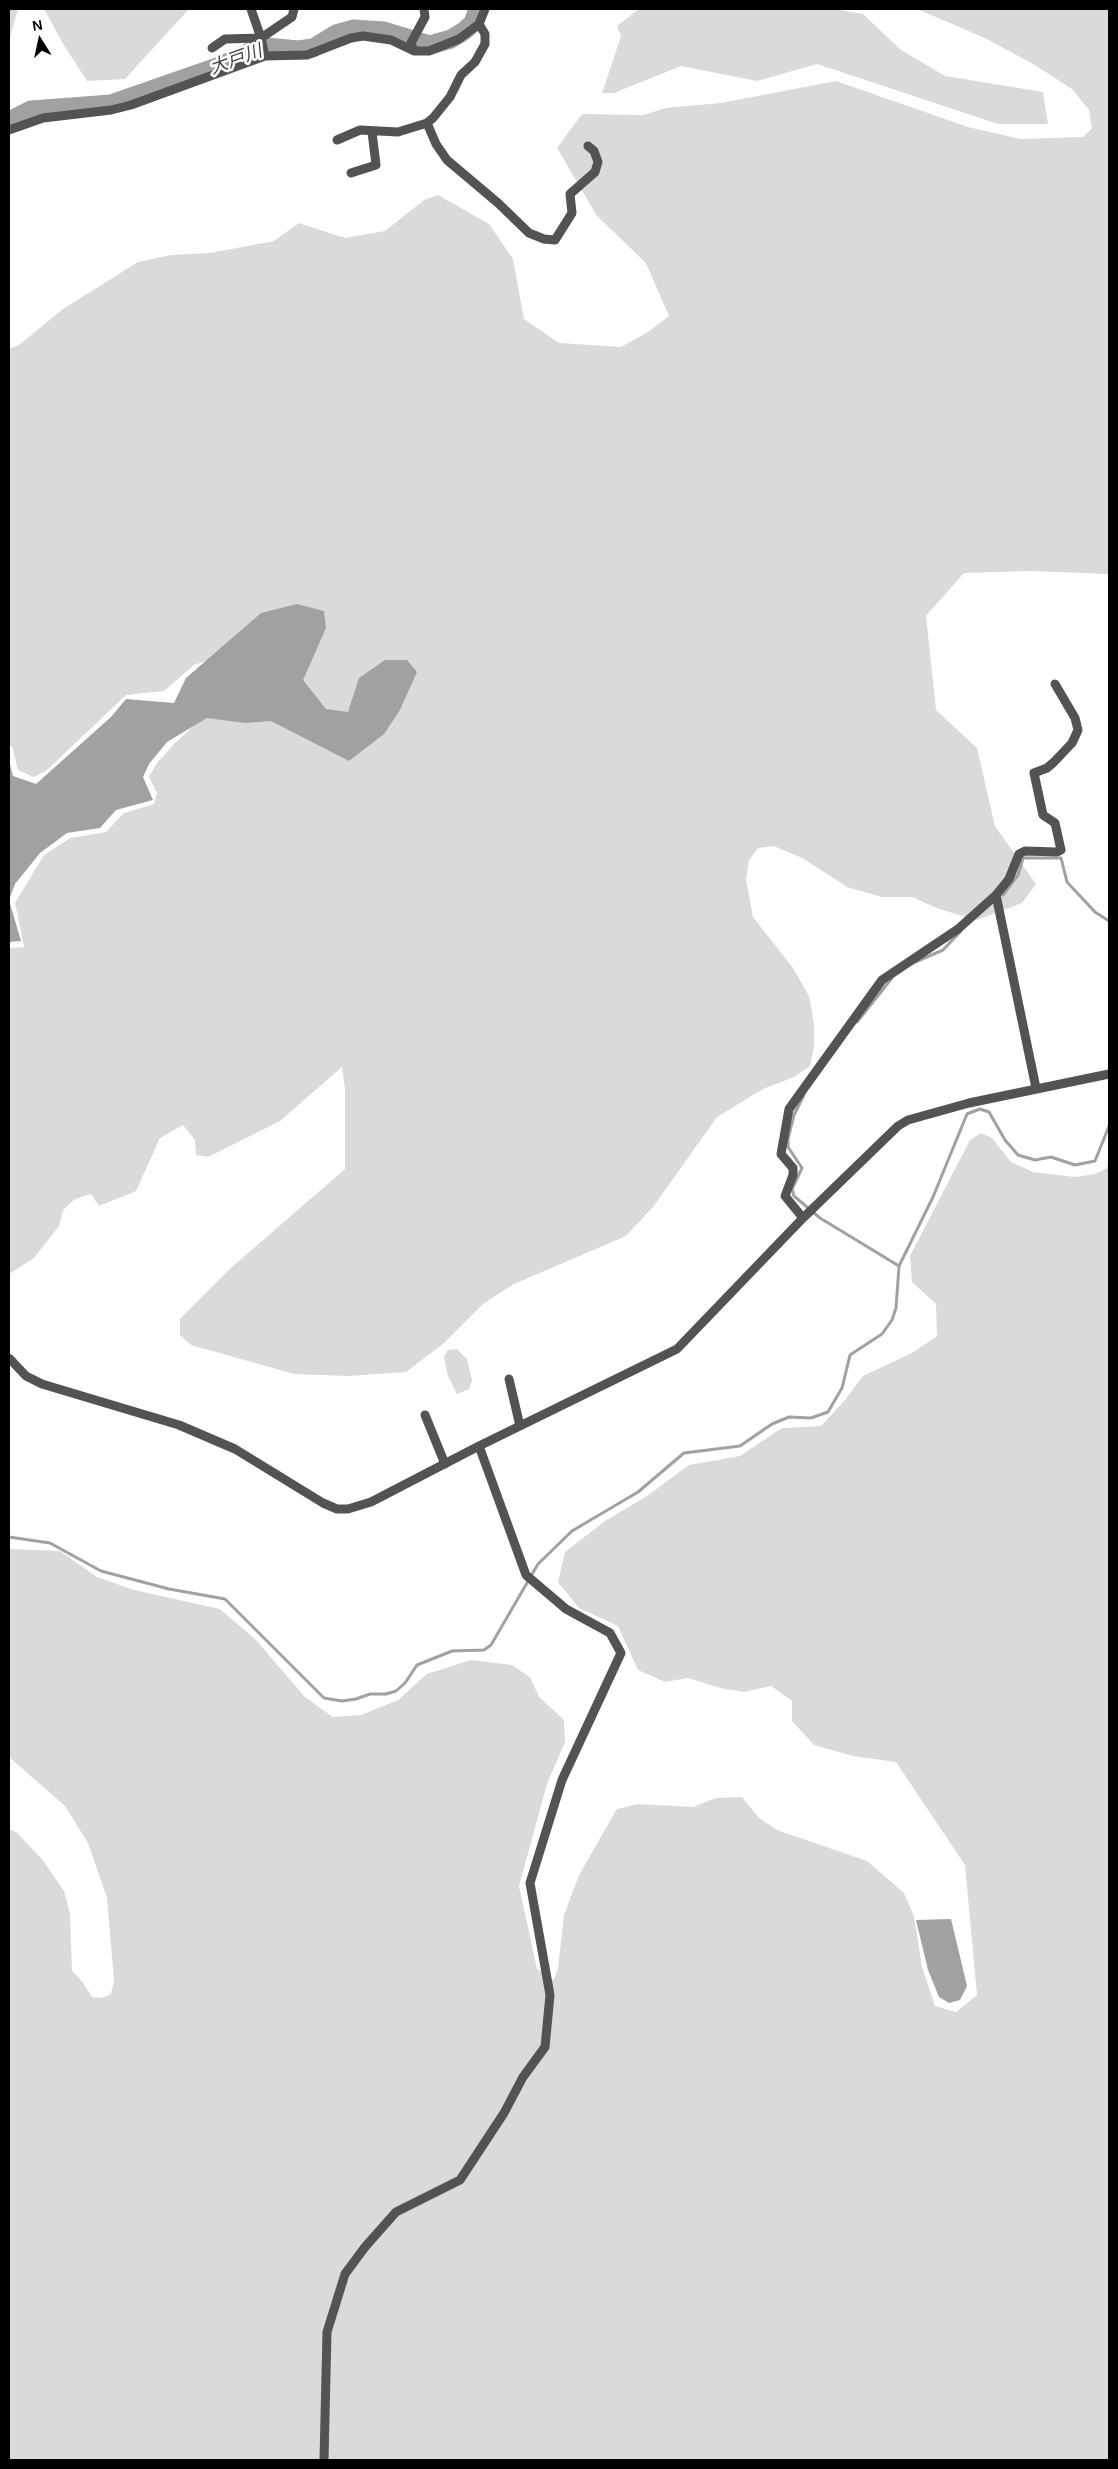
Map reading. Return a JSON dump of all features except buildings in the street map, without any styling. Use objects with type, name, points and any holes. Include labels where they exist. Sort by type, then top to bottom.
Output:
[{"type":"street","points":[[251,9],[263,46]]},
{"type":"street","points":[[9,130],[43,118],[111,110],[131,105],[263,46],[292,17],[294,9]]},
{"type":"street","points":[[413,44],[425,17],[424,9]]},
{"type":"street","points":[[212,48],[225,39],[307,55],[351,38],[363,36],[413,44],[429,51],[459,40],[479,24],[485,9]]},
{"type":"street","points":[[337,140],[360,130],[398,132],[427,123],[450,97],[458,81],[475,62],[485,44],[485,34],[479,24]]},
{"type":"street","points":[[427,123],[436,144],[447,160],[498,202],[529,233],[544,239],[555,240],[572,213],[570,194],[595,172],[598,162],[594,150],[588,146]]},
{"type":"street","points":[[351,173],[376,165],[372,132]]},
{"type":"street","points":[[804,1218],[785,1196],[793,1174],[792,1168],[782,1154],[789,1109],[882,980],[958,929],[996,895],[1009,879],[1019,854],[1026,851],[1057,852],[1061,850],[1055,822],[1044,815],[1034,773],[1047,768],[1054,762],[1072,743],[1078,730],[1075,718],[1055,684]]},
{"type":"street","points":[[996,895],[1036,1088]]},
{"type":"street","points":[[9,1358],[26,1376],[42,1384],[179,1425],[235,1449],[298,1488],[337,1509],[348,1509],[371,1502],[479,1446],[677,1349],[804,1218],[898,1126],[908,1120],[1036,1088],[1109,1074]]},
{"type":"street","points":[[509,1379],[520,1426]]},
{"type":"street","points":[[424,1415],[445,1464]]},
{"type":"street","points":[[324,2460],[327,2332],[345,2274],[364,2247],[396,2212],[460,2180],[504,2113],[523,2077],[545,2047],[550,1995],[530,1883],[562,1780],[621,1653],[610,1633],[566,1609],[526,1575],[479,1446]]},
{"type":"shaded area","points":[[9,9],[18,9],[9,41]]},
{"type":"shaded area","points":[[44,9],[189,9],[125,79],[87,81]]},
{"type":"shaded area","points":[[639,9],[835,9],[863,14],[901,50],[945,76],[1043,92],[1048,124],[998,124],[817,64],[757,81],[681,66],[614,93],[602,93],[621,36],[617,26]]},
{"type":"shaded area","points":[[917,9],[1109,9],[1109,574],[1031,571],[964,573],[926,616],[936,710],[977,748],[995,826],[1036,884],[1022,903],[977,920],[939,909],[912,897],[882,897],[847,887],[804,859],[774,846],[758,848],[749,860],[746,879],[753,917],[793,968],[809,996],[814,1024],[814,1047],[810,1066],[794,1077],[763,1089],[717,1117],[653,1207],[626,1236],[514,1284],[483,1304],[443,1344],[406,1372],[348,1376],[294,1374],[191,1345],[180,1335],[180,1319],[232,1267],[345,1169],[345,1089],[342,1067],[280,1121],[208,1157],[196,1155],[195,1140],[183,1125],[160,1138],[136,1191],[99,1206],[91,1194],[75,1199],[63,1210],[59,1226],[34,1258],[9,1274],[9,948],[24,947],[15,903],[44,855],[70,838],[106,832],[124,813],[154,804],[157,793],[149,777],[157,763],[174,744],[236,687],[232,652],[194,665],[164,691],[126,695],[46,771],[34,777],[18,770],[12,746],[9,745],[9,349],[19,345],[63,309],[138,262],[171,255],[210,253],[274,241],[299,223],[345,238],[385,231],[424,200],[438,195],[489,224],[513,259],[524,319],[559,343],[621,347],[648,332],[669,316],[646,263],[597,216],[557,148],[582,114],[644,115],[665,108],[721,103],[836,81],[968,127],[1021,139],[1083,137],[1092,128],[1089,110],[1072,89],[1033,64],[985,38]]},
{"type":"shaded area","points":[[297,604],[324,611],[326,628],[303,680],[326,709],[348,712],[359,678],[385,660],[407,660],[417,672],[400,710],[384,734],[349,761],[271,721],[245,723],[207,718],[167,742],[149,764],[143,777],[153,800],[116,810],[100,828],[67,833],[40,853],[15,884],[9,900],[9,760],[13,776],[36,784],[111,717],[126,699],[174,703],[186,678],[261,613]]},
{"type":"shaded area","points":[[9,900],[21,941],[9,942]]},
{"type":"shaded area","points":[[981,1133],[992,1138],[1011,1162],[1033,1172],[1075,1177],[1095,1174],[1107,1168],[1109,1156],[1109,2460],[9,2460],[9,1829],[17,1833],[42,1859],[64,1891],[70,1914],[72,1971],[82,1981],[92,1997],[102,1998],[111,1994],[114,1981],[107,1898],[88,1843],[65,1806],[9,1757],[9,1549],[60,1551],[97,1577],[134,1590],[220,1609],[256,1640],[305,1697],[333,1717],[361,1715],[398,1700],[427,1674],[471,1660],[512,1665],[530,1677],[539,1697],[564,1720],[565,1742],[547,1784],[519,1886],[537,1969],[554,1980],[558,1968],[564,1915],[579,1875],[617,1809],[638,1804],[693,1807],[716,1798],[742,1797],[759,1818],[777,1830],[867,1861],[904,1893],[914,1916],[922,1967],[935,2006],[956,2012],[977,1995],[965,1865],[896,1762],[853,1756],[814,1745],[792,1721],[792,1701],[771,1686],[744,1692],[720,1688],[688,1678],[665,1682],[638,1670],[618,1626],[579,1608],[558,1582],[565,1552],[605,1521],[647,1496],[689,1465],[740,1456],[782,1428],[821,1426],[845,1400],[863,1376],[912,1353],[937,1336],[936,1304],[912,1282],[910,1256],[970,1140]]},
{"type":"shaded area","points":[[457,1349],[467,1359],[472,1380],[469,1389],[457,1394],[448,1376],[444,1357],[448,1350]]},
{"type":"shaded area","points":[[951,1919],[967,1986],[960,2000],[949,2003],[939,1997],[928,1970],[916,1920]]},
{"type":"waterway","name":"大戸川","points":[[9,121],[31,110],[111,104],[220,66],[258,48],[298,50],[313,48],[336,34],[354,29],[384,31],[430,45],[451,39],[464,31],[473,23],[478,9]]},
{"type":"waterway","points":[[1003,895],[1018,875],[1023,858],[1061,858],[1067,882],[1095,912],[1109,921]]},
{"type":"waterway","points":[[913,963],[943,950],[961,931]]},
{"type":"waterway","points":[[857,1022],[892,978]]},
{"type":"waterway","points":[[804,1095],[794,1115],[788,1139],[788,1147],[802,1168],[792,1189],[794,1196],[820,1218],[899,1266]]},
{"type":"waterway","points":[[9,1537],[50,1543],[101,1571],[169,1589],[225,1599],[324,1698],[342,1701],[370,1694],[386,1694],[396,1691],[405,1683],[417,1665],[452,1651],[484,1650],[491,1645],[538,1564],[572,1531],[638,1492],[684,1453],[740,1446],[772,1424],[789,1417],[811,1418],[828,1412],[842,1388],[850,1355],[882,1334],[892,1320],[896,1308],[899,1266],[933,1197],[967,1114],[980,1109],[989,1112],[1005,1140],[1018,1155],[1035,1160],[1051,1157],[1075,1165],[1095,1161],[1109,1126]]}]
